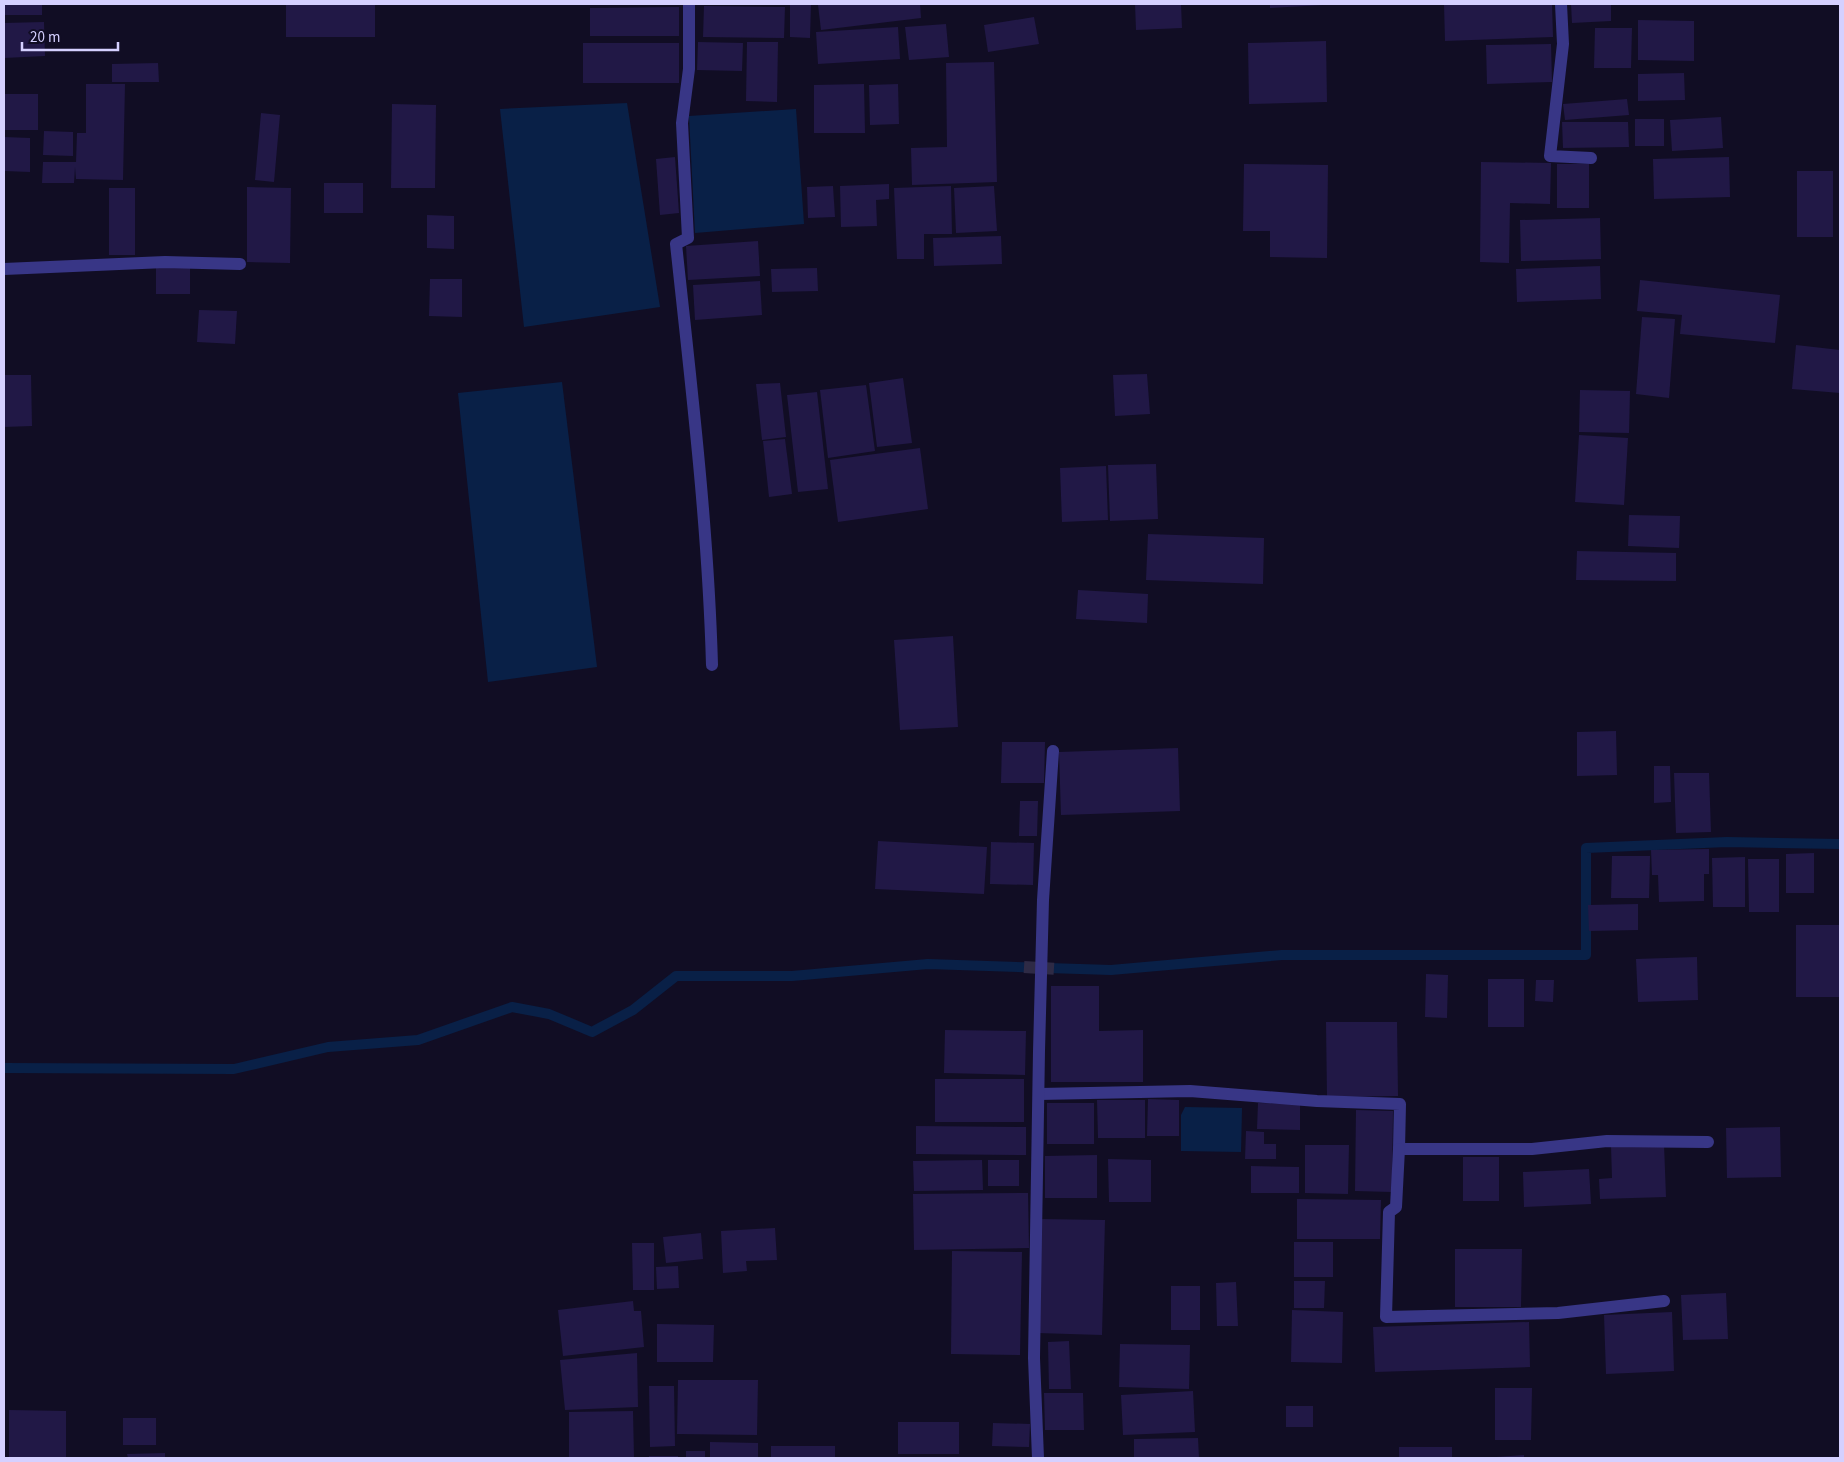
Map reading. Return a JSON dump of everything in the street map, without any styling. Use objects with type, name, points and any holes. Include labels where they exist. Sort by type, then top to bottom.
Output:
[{"type":"street","points":[[689,4],[688,69],[682,123],[688,238],[676,244],[710,604],[712,665]]},
{"type":"street","points":[[1561,4],[1563,44],[1550,156],[1592,158]]},
{"type":"street","points":[[4,269],[164,262],[240,264]]},
{"type":"street","points":[[1038,1458],[1034,1358],[1043,900],[1053,751]]},
{"type":"street","points":[[1039,1094],[1190,1091],[1317,1101],[1400,1104],[1396,1207],[1389,1212],[1386,1317],[1558,1313],[1664,1301]]},
{"type":"street","points":[[1399,1149],[1532,1149],[1607,1141],[1708,1142]]},
{"type":"water","points":[[627,103],[660,307],[524,327],[500,109]]},
{"type":"water","points":[[796,109],[804,224],[695,233],[689,116]]},
{"type":"water","points":[[562,382],[597,667],[488,682],[458,393]]},
{"type":"water","points":[[1185,1107],[1242,1108],[1241,1152],[1181,1151],[1181,1115]]},
{"type":"building","points":[[4,4],[42,4],[42,15],[4,15]]},
{"type":"building","points":[[286,4],[375,4],[375,37],[286,37]]},
{"type":"building","points":[[790,4],[811,4],[810,38],[790,37]]},
{"type":"building","points":[[920,4],[921,18],[821,30],[818,5]]},
{"type":"building","points":[[1135,4],[1181,4],[1182,28],[1136,30]]},
{"type":"building","points":[[1270,4],[1322,4],[1323,5],[1270,8]]},
{"type":"building","points":[[1444,4],[1552,4],[1553,37],[1445,41]]},
{"type":"building","points":[[1571,4],[1611,4],[1611,21],[1572,23]]},
{"type":"building","points":[[704,6],[785,7],[784,38],[703,37]]},
{"type":"building","points":[[679,7],[679,36],[590,36],[590,8]]},
{"type":"building","points":[[1034,17],[1039,44],[988,52],[984,25]]},
{"type":"building","points":[[1638,20],[1694,21],[1694,61],[1638,60]]},
{"type":"building","points":[[44,22],[45,56],[4,58],[4,23]]},
{"type":"building","points":[[946,24],[949,57],[909,60],[905,27]]},
{"type":"building","points":[[898,27],[900,59],[818,64],[816,32]]},
{"type":"building","points":[[1595,28],[1632,28],[1631,68],[1594,68]]},
{"type":"building","points":[[1326,41],[1327,102],[1249,104],[1248,43]]},
{"type":"building","points":[[698,42],[743,43],[742,71],[697,70]]},
{"type":"building","points":[[747,42],[778,42],[777,102],[746,101]]},
{"type":"building","points":[[583,43],[679,43],[679,83],[583,83]]},
{"type":"building","points":[[1551,44],[1552,82],[1487,84],[1486,45]]},
{"type":"building","points":[[994,62],[997,182],[912,185],[911,148],[947,147],[946,63]]},
{"type":"building","points":[[158,63],[159,82],[112,82],[112,64]]},
{"type":"building","points":[[1684,73],[1685,100],[1638,101],[1638,74]]},
{"type":"building","points":[[86,84],[125,84],[123,180],[76,179],[75,167],[74,183],[42,183],[43,162],[76,162],[77,133],[86,133]]},
{"type":"building","points":[[864,84],[865,133],[814,133],[814,85]]},
{"type":"building","points":[[898,84],[899,124],[870,125],[869,85]]},
{"type":"building","points":[[4,94],[38,94],[38,130],[4,130]]},
{"type":"building","points":[[1627,99],[1629,115],[1565,120],[1563,104]]},
{"type":"building","points":[[392,104],[436,105],[435,188],[391,188]]},
{"type":"building","points":[[261,113],[280,115],[274,182],[255,180]]},
{"type":"building","points":[[1721,117],[1723,148],[1672,151],[1670,120]]},
{"type":"building","points":[[1635,119],[1664,119],[1664,146],[1635,146]]},
{"type":"building","points":[[1562,122],[1628,122],[1629,147],[1563,148]]},
{"type":"building","points":[[44,131],[73,132],[73,156],[43,155]]},
{"type":"building","points":[[4,137],[30,138],[30,172],[4,171]]},
{"type":"building","points":[[675,157],[679,213],[660,215],[656,159]]},
{"type":"building","points":[[1729,157],[1730,197],[1654,199],[1653,159]]},
{"type":"building","points":[[1481,162],[1551,163],[1550,204],[1510,203],[1509,263],[1480,262]]},
{"type":"building","points":[[1244,164],[1328,165],[1327,258],[1270,257],[1270,231],[1243,231]]},
{"type":"building","points":[[1557,164],[1589,164],[1589,208],[1557,208]]},
{"type":"building","points":[[1797,171],[1833,171],[1833,237],[1797,237]]},
{"type":"building","points":[[324,183],[363,183],[363,213],[324,213]]},
{"type":"building","points":[[889,184],[889,199],[876,200],[877,226],[841,227],[840,186]]},
{"type":"building","points":[[833,186],[835,217],[808,218],[807,187]]},
{"type":"building","points":[[951,186],[952,234],[924,234],[924,259],[897,259],[894,188]]},
{"type":"building","points":[[994,186],[997,231],[956,233],[954,188]]},
{"type":"building","points":[[247,187],[291,188],[290,263],[247,262]]},
{"type":"building","points":[[109,188],[135,188],[135,255],[109,255]]},
{"type":"building","points":[[427,215],[454,216],[454,249],[427,248]]},
{"type":"building","points":[[1600,218],[1601,259],[1521,261],[1520,220]]},
{"type":"building","points":[[1001,236],[1002,264],[934,266],[933,238]]},
{"type":"building","points":[[758,241],[760,276],[688,280],[686,246]]},
{"type":"building","points":[[1600,266],[1601,299],[1517,302],[1516,269]]},
{"type":"building","points":[[156,268],[190,268],[190,294],[156,294]]},
{"type":"building","points":[[817,268],[818,291],[772,292],[771,269]]},
{"type":"building","points":[[430,279],[462,279],[462,317],[429,316]]},
{"type":"building","points":[[1640,280],[1780,295],[1775,343],[1680,334],[1682,315],[1637,311]]},
{"type":"building","points":[[760,281],[762,315],[695,320],[693,285]]},
{"type":"building","points":[[199,310],[237,311],[235,344],[197,342]]},
{"type":"building","points":[[1642,317],[1675,319],[1669,398],[1636,394]]},
{"type":"building","points":[[1796,345],[1840,350],[1840,393],[1792,389]]},
{"type":"building","points":[[1147,374],[1150,414],[1115,416],[1113,375]]},
{"type":"building","points":[[4,375],[31,375],[32,426],[4,427]]},
{"type":"building","points":[[903,378],[912,443],[877,447],[869,383]]},
{"type":"building","points":[[780,383],[786,437],[762,440],[756,384]]},
{"type":"building","points":[[866,385],[875,451],[828,458],[820,390]]},
{"type":"building","points":[[1580,390],[1630,391],[1629,433],[1579,432]]},
{"type":"building","points":[[817,392],[828,489],[798,492],[787,395]]},
{"type":"building","points":[[1579,435],[1628,438],[1624,505],[1575,502]]},
{"type":"building","points":[[785,439],[792,494],[769,497],[763,441]]},
{"type":"building","points":[[920,448],[928,509],[838,522],[830,460]]},
{"type":"building","points":[[1156,464],[1158,519],[1110,521],[1108,465]]},
{"type":"building","points":[[1106,466],[1108,520],[1062,522],[1060,468]]},
{"type":"building","points":[[1629,515],[1680,516],[1679,548],[1628,546]]},
{"type":"building","points":[[1148,534],[1264,538],[1263,584],[1146,580]]},
{"type":"building","points":[[1577,551],[1676,553],[1676,581],[1576,580]]},
{"type":"building","points":[[1078,590],[1148,594],[1147,623],[1076,619]]},
{"type":"building","points":[[953,636],[958,727],[900,730],[894,640]]},
{"type":"building","points":[[1616,731],[1617,775],[1577,776],[1577,732]]},
{"type":"building","points":[[1002,742],[1045,742],[1044,783],[1001,783]]},
{"type":"building","points":[[1178,748],[1180,811],[1061,815],[1059,752]]},
{"type":"building","points":[[1654,766],[1670,766],[1671,802],[1654,803]]},
{"type":"building","points":[[1674,773],[1709,773],[1711,832],[1676,833]]},
{"type":"building","points":[[1020,801],[1038,801],[1037,836],[1019,836]]},
{"type":"building","points":[[878,841],[987,847],[984,894],[875,889]]},
{"type":"building","points":[[991,842],[1034,843],[1033,885],[990,884]]},
{"type":"building","points":[[1709,849],[1709,874],[1704,874],[1704,901],[1659,902],[1658,875],[1652,875],[1651,850]]},
{"type":"building","points":[[1814,853],[1814,893],[1786,893],[1786,854]]},
{"type":"building","points":[[1612,856],[1650,856],[1649,898],[1611,898]]},
{"type":"building","points":[[1745,857],[1745,907],[1713,907],[1712,858]]},
{"type":"building","points":[[1748,859],[1779,859],[1779,912],[1749,912]]},
{"type":"building","points":[[1638,904],[1638,930],[1589,931],[1588,905]]},
{"type":"building","points":[[1796,925],[1840,925],[1840,997],[1796,997]]},
{"type":"building","points":[[1697,957],[1698,1000],[1638,1002],[1636,959]]},
{"type":"building","points":[[1426,974],[1448,975],[1447,1018],[1425,1017]]},
{"type":"building","points":[[1488,979],[1524,979],[1524,1027],[1488,1027]]},
{"type":"building","points":[[1536,980],[1554,980],[1553,1002],[1535,1001]]},
{"type":"building","points":[[1051,986],[1099,986],[1099,1031],[1143,1030],[1143,1082],[1051,1082]]},
{"type":"building","points":[[1326,1022],[1397,1022],[1398,1096],[1327,1097]]},
{"type":"building","points":[[945,1030],[1026,1031],[1025,1075],[944,1073]]},
{"type":"building","points":[[935,1079],[1024,1079],[1024,1122],[935,1122]]},
{"type":"building","points":[[1148,1099],[1179,1100],[1179,1136],[1147,1136]]},
{"type":"building","points":[[1097,1100],[1145,1100],[1145,1138],[1098,1138]]},
{"type":"building","points":[[1047,1103],[1094,1103],[1094,1144],[1047,1144]]},
{"type":"building","points":[[1258,1103],[1300,1104],[1300,1130],[1257,1129]]},
{"type":"building","points":[[1356,1110],[1393,1111],[1392,1192],[1355,1191]]},
{"type":"building","points":[[916,1126],[1026,1127],[1026,1155],[916,1154]]},
{"type":"building","points":[[1780,1127],[1781,1177],[1727,1178],[1726,1128]]},
{"type":"building","points":[[1246,1131],[1264,1132],[1264,1144],[1276,1144],[1276,1159],[1245,1159]]},
{"type":"building","points":[[1664,1144],[1666,1197],[1600,1199],[1599,1179],[1612,1178],[1611,1146]]},
{"type":"building","points":[[1305,1145],[1349,1145],[1348,1194],[1305,1193]]},
{"type":"building","points":[[1097,1155],[1097,1198],[1045,1198],[1045,1156]]},
{"type":"building","points":[[1463,1157],[1499,1157],[1499,1201],[1463,1201]]},
{"type":"building","points":[[1108,1159],[1151,1160],[1151,1202],[1109,1202]]},
{"type":"building","points":[[982,1160],[983,1190],[914,1191],[913,1161]]},
{"type":"building","points":[[988,1160],[1019,1160],[1019,1186],[988,1186]]},
{"type":"building","points":[[1251,1166],[1299,1167],[1299,1193],[1251,1193]]},
{"type":"building","points":[[1589,1169],[1591,1204],[1524,1207],[1523,1172]]},
{"type":"building","points":[[1028,1193],[1029,1248],[914,1250],[913,1194]]},
{"type":"building","points":[[1297,1199],[1381,1200],[1380,1239],[1297,1239]]},
{"type":"building","points":[[1039,1219],[1105,1220],[1102,1335],[1037,1333]]},
{"type":"building","points":[[775,1228],[777,1260],[746,1261],[747,1271],[723,1273],[721,1231]]},
{"type":"building","points":[[701,1233],[703,1259],[666,1263],[663,1237]]},
{"type":"building","points":[[1294,1242],[1333,1242],[1333,1277],[1294,1277]]},
{"type":"building","points":[[632,1243],[654,1243],[654,1290],[633,1290]]},
{"type":"building","points":[[1455,1249],[1522,1249],[1521,1307],[1455,1307]]},
{"type":"building","points":[[952,1251],[1022,1252],[1020,1355],[951,1354]]},
{"type":"building","points":[[678,1266],[679,1288],[657,1289],[656,1267]]},
{"type":"building","points":[[1294,1281],[1325,1281],[1324,1308],[1294,1308]]},
{"type":"building","points":[[1236,1282],[1238,1326],[1217,1326],[1216,1283]]},
{"type":"building","points":[[1171,1286],[1200,1286],[1200,1330],[1171,1330]]},
{"type":"building","points":[[1726,1293],[1728,1339],[1683,1340],[1681,1295]]},
{"type":"building","points":[[633,1301],[634,1311],[641,1311],[644,1347],[563,1356],[558,1310]]},
{"type":"building","points":[[1292,1310],[1343,1312],[1342,1363],[1291,1362]]},
{"type":"building","points":[[1672,1312],[1674,1371],[1606,1374],[1604,1315]]},
{"type":"building","points":[[1529,1322],[1530,1367],[1375,1372],[1373,1327]]},
{"type":"building","points":[[657,1324],[714,1325],[713,1362],[657,1362]]},
{"type":"building","points":[[1069,1341],[1071,1389],[1049,1389],[1048,1342]]},
{"type":"building","points":[[1120,1344],[1190,1345],[1189,1389],[1119,1387]]},
{"type":"building","points":[[637,1353],[638,1407],[565,1410],[560,1360]]},
{"type":"building","points":[[678,1380],[758,1380],[757,1435],[677,1434]]},
{"type":"building","points":[[649,1386],[674,1386],[675,1446],[650,1447]]},
{"type":"building","points":[[1495,1388],[1532,1388],[1531,1440],[1495,1440]]},
{"type":"building","points":[[1193,1391],[1195,1432],[1123,1435],[1121,1395]]},
{"type":"building","points":[[1044,1393],[1083,1393],[1084,1430],[1045,1430]]},
{"type":"building","points":[[1286,1406],[1313,1406],[1313,1427],[1286,1427]]},
{"type":"building","points":[[9,1410],[66,1411],[66,1458],[9,1458]]},
{"type":"building","points":[[633,1411],[634,1458],[569,1458],[569,1412]]},
{"type":"building","points":[[123,1418],[156,1418],[156,1445],[123,1445]]},
{"type":"building","points":[[898,1422],[959,1422],[959,1454],[898,1454]]},
{"type":"building","points":[[993,1423],[1030,1424],[1029,1447],[992,1446]]},
{"type":"building","points":[[1198,1438],[1199,1458],[1134,1458],[1134,1439]]},
{"type":"building","points":[[710,1442],[758,1443],[758,1458],[710,1458]]},
{"type":"building","points":[[771,1446],[835,1446],[835,1458],[771,1458]]},
{"type":"building","points":[[1399,1447],[1452,1447],[1452,1458],[1399,1458]]},
{"type":"building","points":[[686,1451],[705,1451],[705,1458],[686,1458]]},
{"type":"building","points":[[165,1453],[165,1458],[128,1458],[127,1454]]},
{"type":"building","points":[[1524,1455],[1524,1458],[1496,1458],[1496,1457]]},
{"type":"building","points":[[649,1456],[678,1456],[678,1458],[649,1458]]},
{"type":"waterway","points":[[4,1068],[234,1069],[328,1047],[418,1040],[512,1007],[549,1014],[592,1032],[633,1010],[676,976],[792,976],[928,964],[1111,970],[1282,955],[1586,955],[1586,848],[1727,842],[1840,844]]},
{"type":"tunnel","points":[[1024,967],[1057,969]]}]
